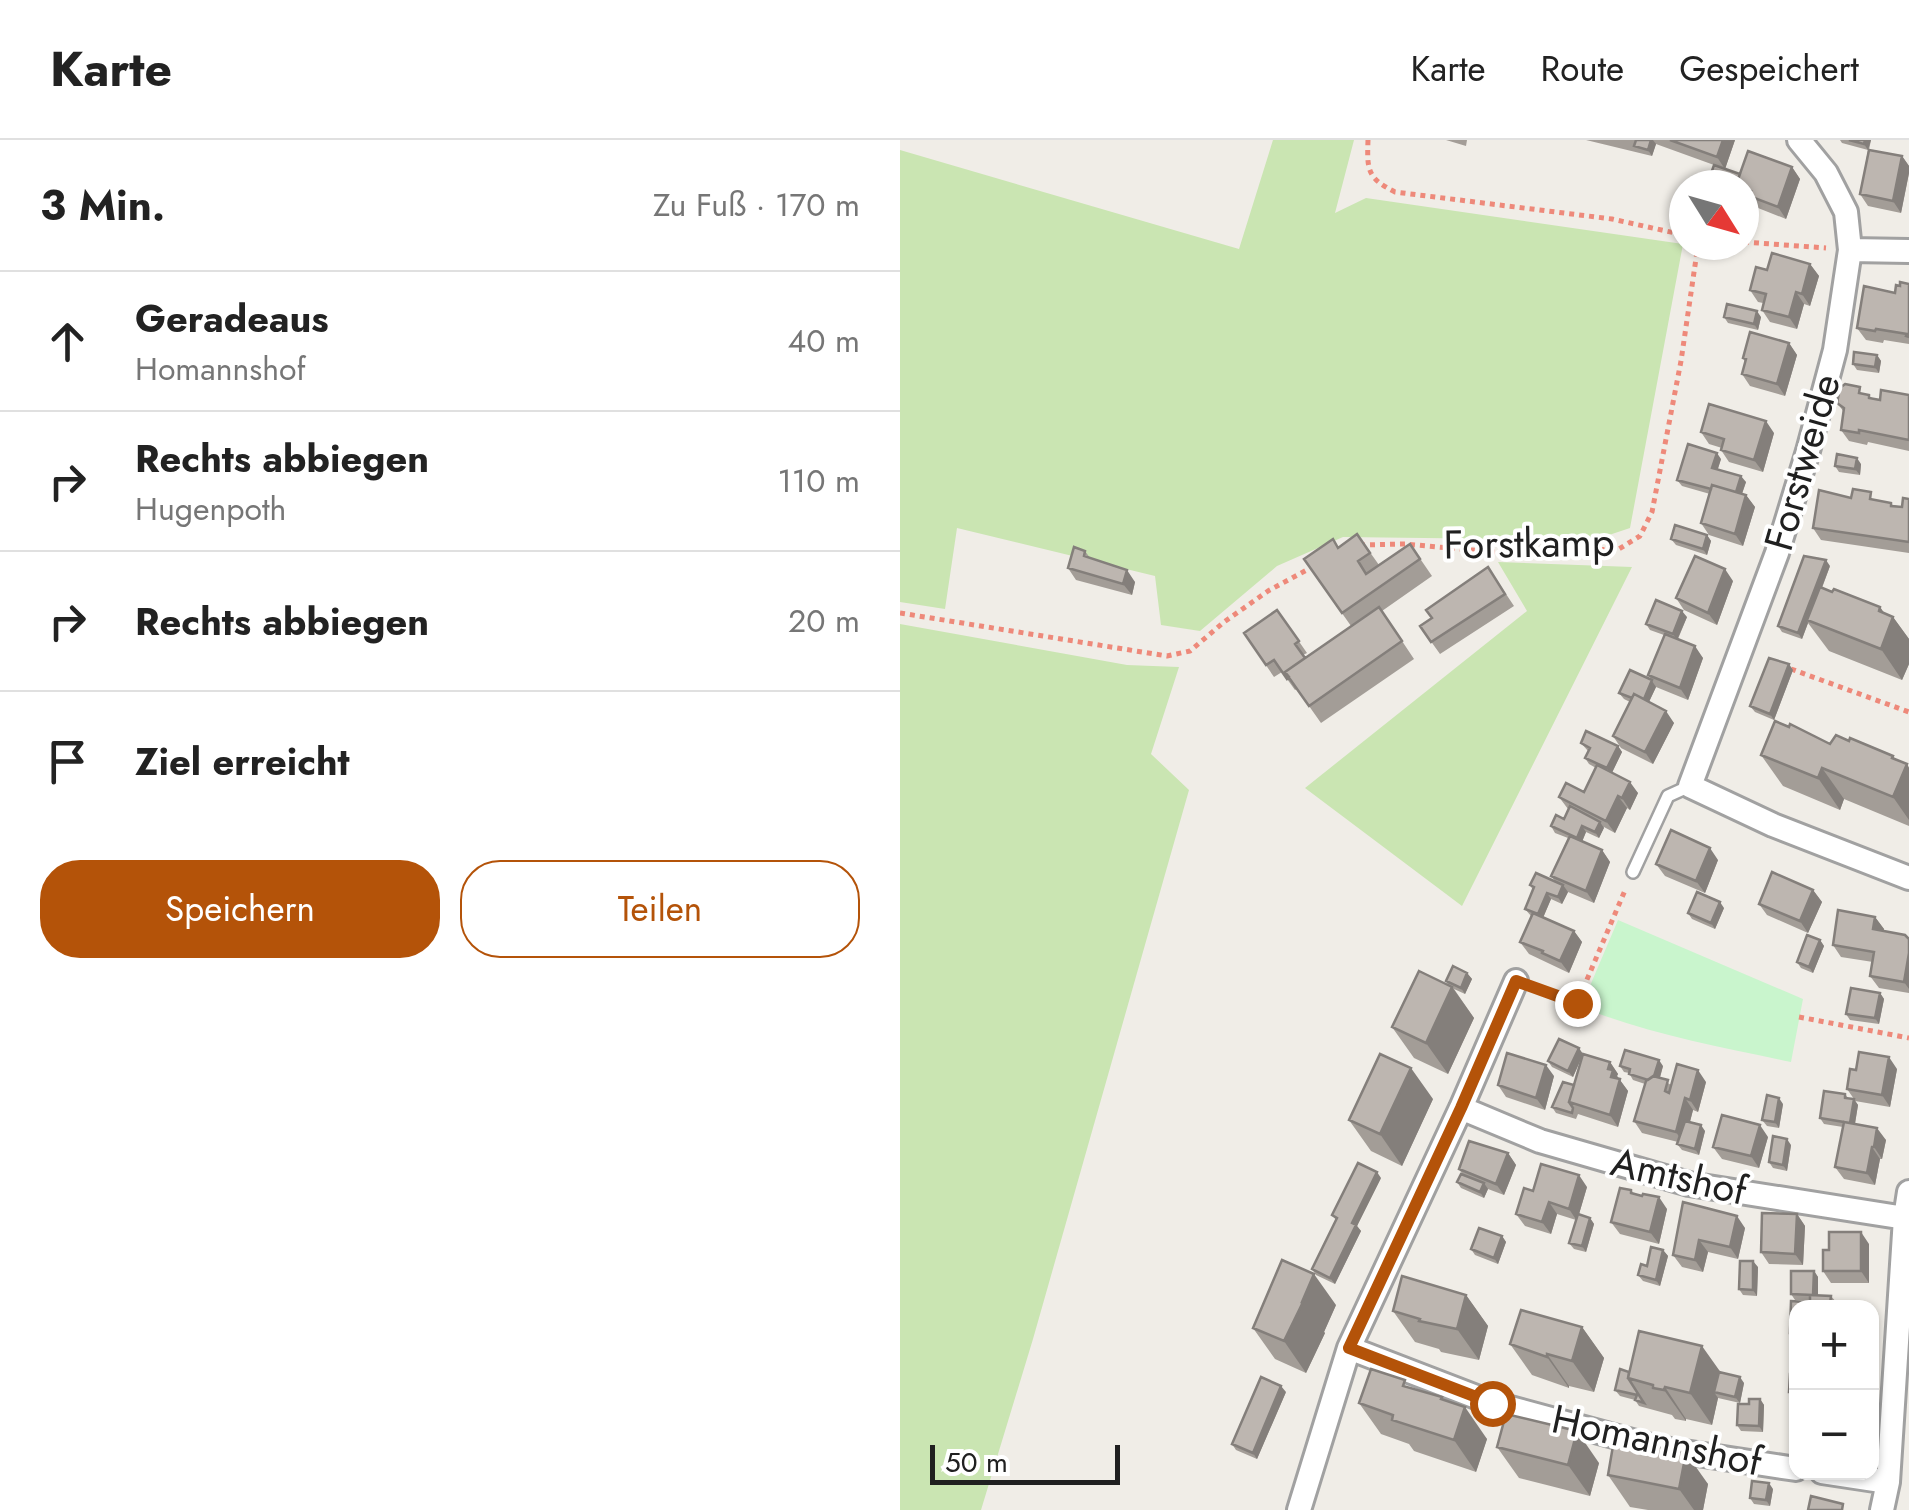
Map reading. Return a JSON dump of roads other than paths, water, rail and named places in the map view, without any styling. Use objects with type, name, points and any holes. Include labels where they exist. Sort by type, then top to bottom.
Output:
[{"type":"street","name":"Forstweide","points":[[1690,786],[1777,553],[1834,350],[1850,250],[1846,212],[1826,173],[1799,140]]},
{"type":"street","points":[[1850,250],[1909,250]]},
{"type":"street","points":[[1690,786],[1773,825],[1909,878]]},
{"type":"street","points":[[1299,1510],[1349,1348],[1516,981]]},
{"type":"street","name":"Amtshof","points":[[1461,1108],[1540,1141],[1690,1184],[1905,1218]]},
{"type":"street","points":[[1882,1510],[1888,1482],[1909,1192]]},
{"type":"street","name":"Homannshof","points":[[1349,1348],[1492,1403],[1658,1448],[1789,1468]]},
{"type":"street","points":[[1875,1480],[1888,1482]]},
{"type":"lane","points":[[1633,872],[1668,796],[1690,786]]}]
